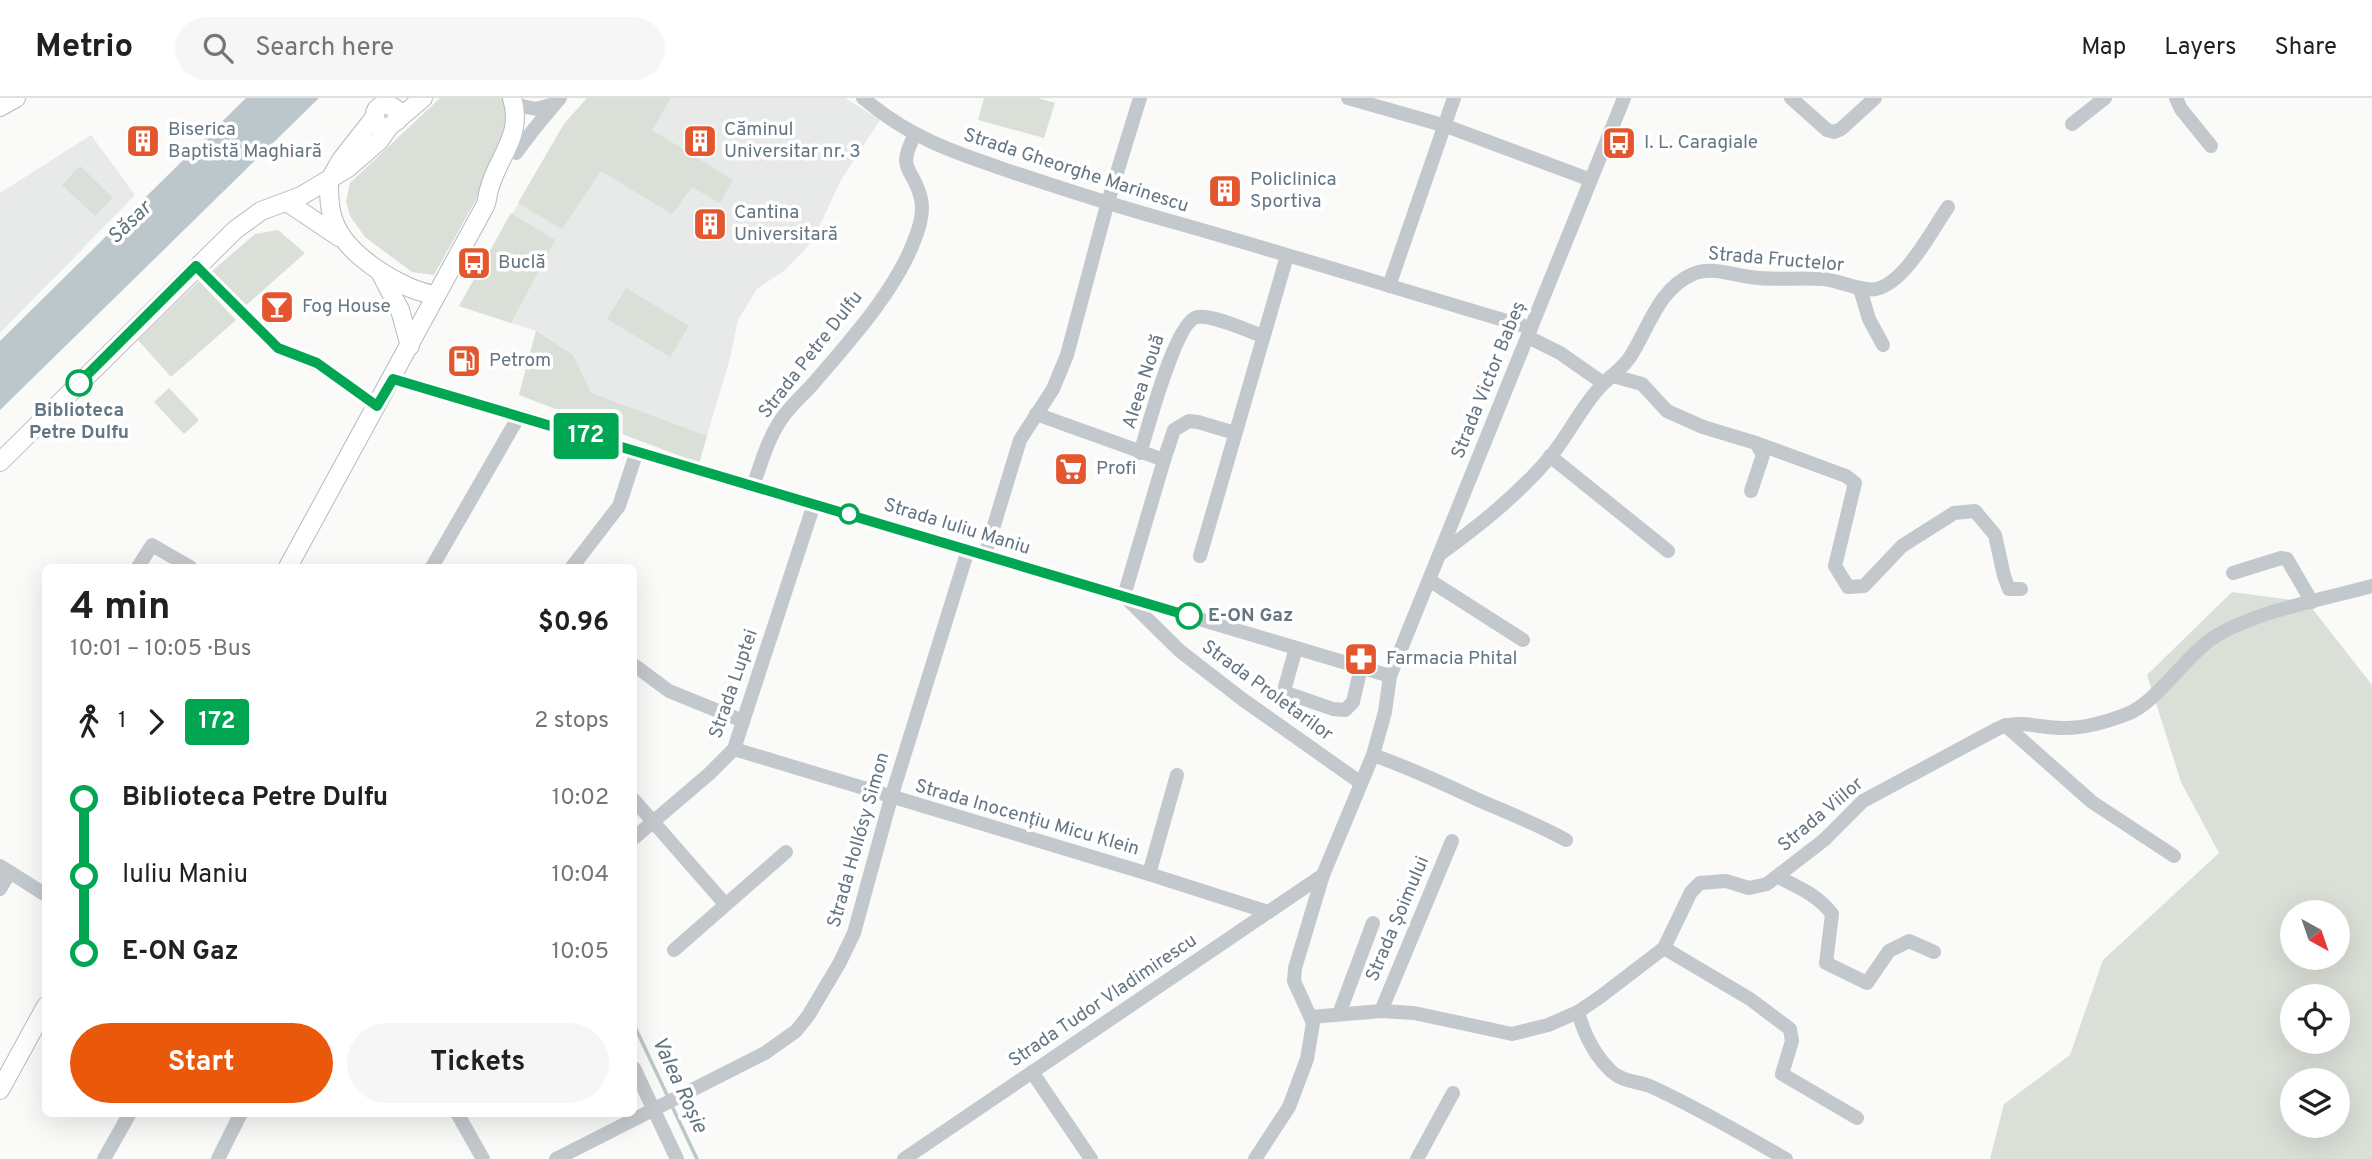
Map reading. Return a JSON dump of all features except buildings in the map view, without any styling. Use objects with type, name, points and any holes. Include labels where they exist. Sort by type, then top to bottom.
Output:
[{"type":"main road","points":[[0,107],[16,98]]},
{"type":"main road","points":[[364,98],[385,111]]},
{"type":"main road","points":[[0,462],[234,230],[252,217],[329,180],[341,160],[385,111],[424,98]]},
{"type":"main road","points":[[488,200],[496,194],[522,134],[518,101]]},
{"type":"main road","points":[[290,564],[393,379],[488,200],[489,190],[510,144],[518,101]]},
{"type":"main road","points":[[329,180],[331,214],[345,242]]},
{"type":"main road","points":[[287,202],[345,242],[378,269],[417,292],[436,295]]},
{"type":"main road","points":[[378,269],[400,310],[410,346]]},
{"type":"main road","points":[[0,1090],[42,1013]]},
{"type":"street","name":"Strada Gheorghe Marinescu","points":[[863,98],[881,114],[946,150],[1107,205],[1389,286],[1529,332],[1560,353],[1608,379],[1642,384],[1667,411],[1703,427],[1846,475],[1855,482],[1835,566],[1848,587],[1864,586],[1902,546],[1954,513],[1975,511],[1995,535],[2009,589],[2021,589]]},
{"type":"street","points":[[985,555],[1020,440],[1053,389],[1072,338],[1107,205],[1140,98]]},
{"type":"street","points":[[1348,98],[1446,126],[1591,180]]},
{"type":"street","points":[[1389,286],[1454,98]]},
{"type":"street","name":"Strada Victor Babeș","points":[[1311,1017],[1294,981],[1297,958],[1323,875],[1373,755],[1385,712],[1390,676],[1624,98]]},
{"type":"street","points":[[1791,98],[1827,130],[1834,132],[1875,98]]},
{"type":"street","points":[[2072,124],[2105,98]]},
{"type":"street","points":[[2176,98],[2211,146]]},
{"type":"street","points":[[518,101],[536,109],[558,101]]},
{"type":"street","points":[[516,153],[558,101]]},
{"type":"street","name":"Strada Petre Dulfu","points":[[753,486],[768,442],[780,420],[856,332],[889,287],[914,243],[921,221],[922,201],[905,164],[905,152],[915,135]]},
{"type":"street","name":"Strada Fructelor","points":[[1439,555],[1491,516],[1550,456],[1608,379],[1632,355],[1663,296],[1677,283],[1694,273],[1712,271],[1766,279],[1824,279],[1844,282],[1860,289],[1875,289],[1889,283],[1903,272],[1948,207]]},
{"type":"street","points":[[1200,556],[1287,256]]},
{"type":"street","points":[[196,266],[278,348],[317,363],[377,406]]},
{"type":"street","points":[[1860,289],[1869,319],[1883,345]]},
{"type":"street","name":"Aleea Nouă","points":[[1140,453],[1176,341],[1190,319],[1199,316],[1213,319],[1263,336]]},
{"type":"street","name":"Strada Iuliu Maniu","points":[[393,379],[1390,676]]},
{"type":"street","points":[[1036,414],[1164,460]]},
{"type":"street","points":[[434,564],[519,416]]},
{"type":"street","points":[[1124,596],[1174,430],[1189,421],[1235,433]]},
{"type":"street","points":[[1751,491],[1763,455],[1756,443]]},
{"type":"street","points":[[574,564],[619,506],[637,451]]},
{"type":"street","points":[[1550,456],[1668,551]]},
{"type":"street","name":"Strada Luptei","points":[[637,835],[734,750],[814,504]]},
{"type":"street","points":[[140,564],[152,545],[185,564]]},
{"type":"street","name":"Strada Hollósy Simon","points":[[556,1159],[765,1053],[796,1031],[808,1016],[854,933],[891,798],[968,550]]},
{"type":"street","points":[[2234,573],[2281,558],[2287,559],[2312,602]]},
{"type":"street","points":[[1429,580],[1523,640]]},
{"type":"street","name":"Strada Viilor","points":[[1311,1017],[1381,1011],[1445,1018],[1512,1034],[1548,1025],[1578,1012],[1664,948],[1690,892],[1700,883],[1726,881],[1758,888],[1778,877],[1824,840],[1874,793],[2005,725],[2015,723],[2068,729],[2125,715],[2143,705],[2189,659],[2220,634],[2269,613],[2372,586]]},
{"type":"street","name":"Strada Proletarilor","points":[[1124,596],[1180,652],[1361,783]]},
{"type":"street","points":[[1296,648],[1285,687],[1287,693],[1333,709],[1345,710],[1353,702],[1361,667]]},
{"type":"street","points":[[637,668],[669,691],[743,721]]},
{"type":"street","points":[[2005,725],[2092,802],[2174,856]]},
{"type":"street","name":"Strada Inocențiu Micu Klein","points":[[734,750],[1268,912]]},
{"type":"street","points":[[1373,755],[1404,765],[1516,814],[1566,840]]},
{"type":"street","points":[[1149,874],[1177,775]]},
{"type":"street","points":[[637,804],[725,904]]},
{"type":"street","name":"Strada Șoimului","points":[[1381,1011],[1451,841]]},
{"type":"street","points":[[674,950],[786,852]]},
{"type":"street","points":[[0,889],[5,869],[42,892]]},
{"type":"street","name":"Strada Tudor Vladimirescu","points":[[904,1159],[1323,875]]},
{"type":"street","points":[[1778,877],[1812,894],[1824,903],[1832,914],[1826,963],[1867,983],[1889,951],[1909,941],[1934,952]]},
{"type":"street","points":[[1339,1014],[1373,923]]},
{"type":"street","points":[[1664,948],[1750,999],[1790,1029],[1792,1041],[1782,1074],[1857,1118]]},
{"type":"street","points":[[1578,1012],[1586,1036],[1613,1073],[1620,1078],[1649,1086],[1688,1104],[1786,1159]]},
{"type":"street","points":[[1255,1159],[1289,1107],[1307,1059],[1312,1030],[1311,1017]]},
{"type":"street","points":[[637,1072],[664,1104],[677,1159]]},
{"type":"street","points":[[1032,1072],[1091,1159]]},
{"type":"street","points":[[1417,1159],[1453,1093]]},
{"type":"street","points":[[104,1159],[128,1117]]},
{"type":"street","points":[[218,1159],[239,1117]]},
{"type":"street","points":[[459,1117],[483,1159]]},
{"type":"shaded area","points":[[440,98],[504,98],[509,112],[501,155],[434,275],[412,272],[365,237],[350,216],[346,201],[350,183]]},
{"type":"shaded area","points":[[587,98],[845,98],[880,120],[841,180],[812,242],[785,270],[757,289],[738,320],[730,358],[699,463],[519,395],[536,331],[459,306],[564,124]]},
{"type":"shaded area","points":[[587,98],[671,98],[652,130],[733,180],[720,203],[692,187],[672,214],[601,171],[562,229],[518,203],[564,124]]},
{"type":"shaded area","points":[[984,98],[1038,98],[1055,103],[1044,138],[978,120]]},
{"type":"shaded area","points":[[91,135],[135,195],[0,333],[0,193]]},
{"type":"shaded area","points":[[80,166],[113,198],[95,216],[62,185]]},
{"type":"shaded area","points":[[511,213],[555,240],[511,323],[459,306]]},
{"type":"shaded area","points":[[278,230],[305,253],[244,307],[211,272],[255,234]]},
{"type":"shaded area","points":[[199,281],[236,320],[171,377],[138,340]]},
{"type":"shaded area","points":[[626,288],[689,326],[670,357],[607,319]]},
{"type":"shaded area","points":[[536,331],[573,355],[591,393],[707,436],[699,463],[519,395]]},
{"type":"shaded area","points":[[169,388],[199,420],[184,434],[154,402]]},
{"type":"shaded area","points":[[2232,592],[2307,602],[2372,685],[2372,1159],[1990,1159],[2004,1104],[2070,1055],[2103,960],[2219,853],[2181,782],[2147,675]]},
{"type":"water","name":"Săsar","points":[[246,98],[319,98],[0,410],[0,341]]},
{"type":"waterway","name":"Valea Roșie","points":[[637,1031],[668,1097]]},
{"type":"waterway","name":"Valea Roșie","points":[[671,1104],[697,1159]]},
{"type":"bus line","name":"172","points":[[79,383],[196,266],[278,348],[317,363],[377,406],[393,379],[1189,616]]},
{"type":"place","name":"Biserica Baptistă Maghiară","points":[[143,141]]},
{"type":"place","name":"Căminul Universitar nr. 3","points":[[700,141]]},
{"type":"place","name":"I. L. Caragiale","points":[[1619,143]]},
{"type":"place","name":"Policlinica Sportiva","points":[[1225,191]]},
{"type":"place","name":"Cantina Universitară","points":[[710,224]]},
{"type":"place","name":"Buclă","points":[[474,263]]},
{"type":"place","name":"Fog House","points":[[277,307]]},
{"type":"place","name":"Petrom","points":[[464,361]]},
{"type":"place","name":"Biblioteca Petre Dulfu","points":[[79,383]]},
{"type":"place","name":"Profi","points":[[1071,469]]},
{"type":"place","name":"E-ON Gaz","points":[[1189,616]]},
{"type":"place","name":"Farmacia Phital","points":[[1361,659]]}]
